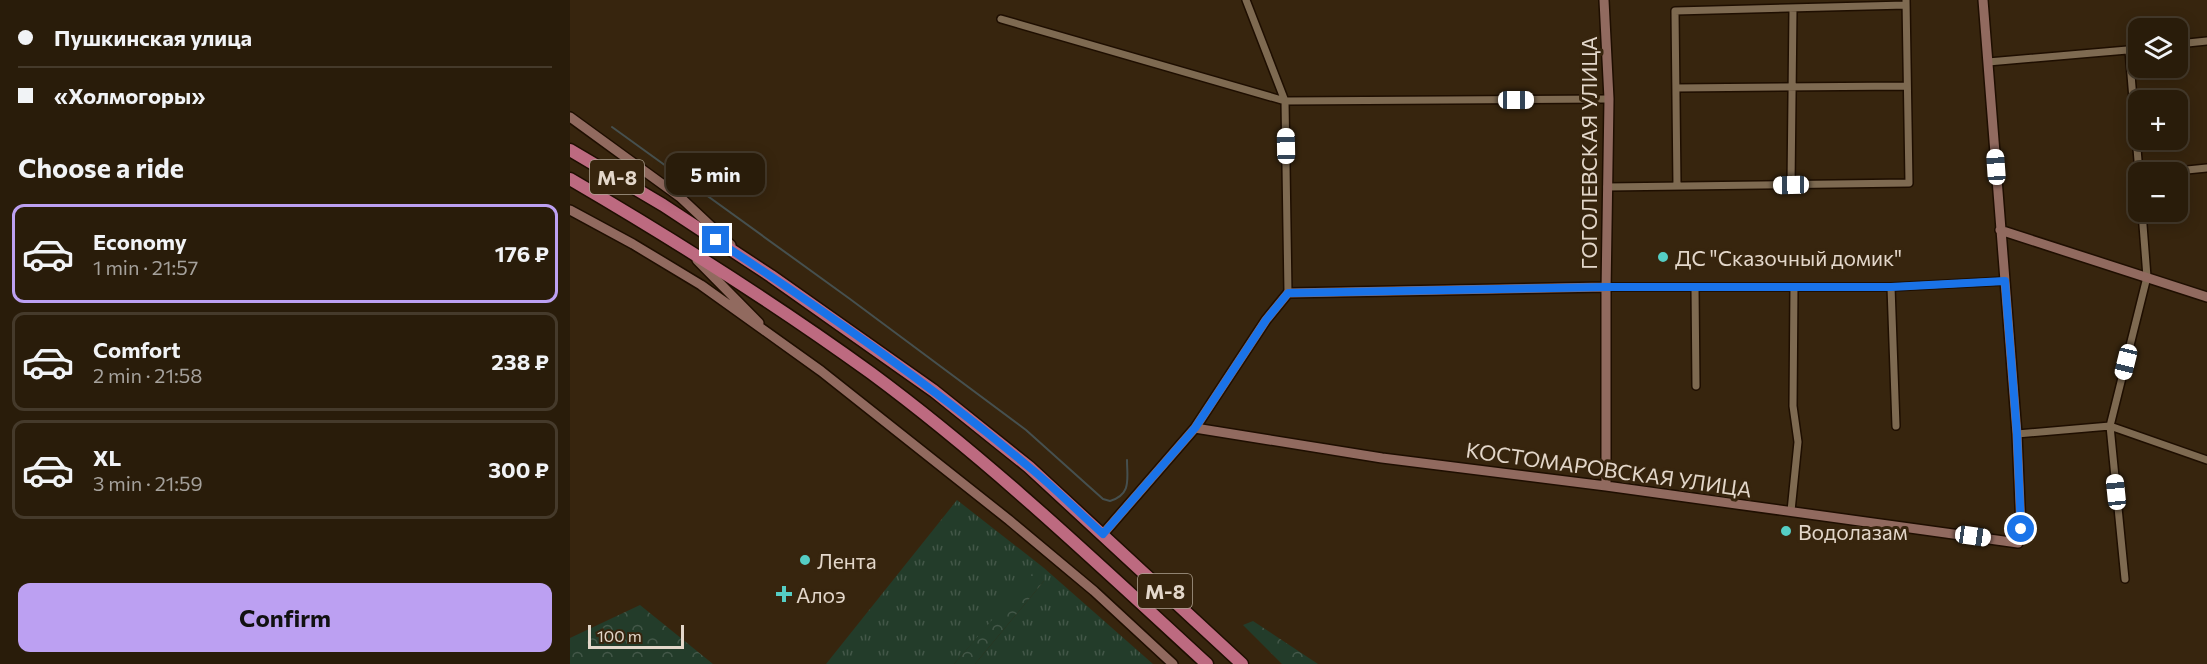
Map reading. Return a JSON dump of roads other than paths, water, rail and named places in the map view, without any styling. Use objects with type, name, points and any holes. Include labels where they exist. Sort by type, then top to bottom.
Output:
[{"type":"highway","name":"М-8","points":[[570,150],[663,205],[750,262],[934,391],[1029,467],[1242,664]]},
{"type":"highway","name":"М-8","points":[[570,179],[760,296],[872,374],[954,439],[1084,550],[1207,664]]},
{"type":"street","points":[[1103,534],[1195,428],[1266,320],[1288,293],[1285,101],[1246,0]]},
{"type":"street","name":"ГОГОЛЕВСКАЯ УЛИЦА","points":[[1604,0],[1609,99],[1606,486]]},
{"type":"street","points":[[1983,0],[2017,434],[2110,426],[2207,460]]},
{"type":"street","points":[[1607,187],[1909,183],[1906,3],[1792,9],[1676,10],[1677,186]]},
{"type":"street","points":[[1791,185],[1792,9]]},
{"type":"street","points":[[1001,19],[1285,101],[1609,99]]},
{"type":"street","points":[[2188,43],[2207,41]]},
{"type":"street","points":[[1988,62],[2128,50]]},
{"type":"street","points":[[2131,78],[2138,162]]},
{"type":"street","points":[[1676,88],[1907,87]]},
{"type":"street","points":[[570,117],[680,197],[750,262]]},
{"type":"street","points":[[2188,170],[2207,168]]},
{"type":"street","points":[[570,210],[684,274],[861,402],[1094,591],[1173,664]]},
{"type":"street","points":[[2125,579],[2110,426],[2148,277],[2143,222]]},
{"type":"street","points":[[2000,230],[2207,297]]},
{"type":"street","points":[[685,248],[777,340]]},
{"type":"street","points":[[1288,293],[1606,287],[1891,287],[2005,281]]},
{"type":"street","points":[[1695,287],[1696,386]]},
{"type":"street","points":[[1791,511],[1798,442],[1793,406],[1794,287]]},
{"type":"street","points":[[1891,287],[1896,426]]},
{"type":"street","name":"КОСТОМАРОВСКАЯ УЛИЦА","points":[[1195,428],[1382,458],[1606,486],[2018,543],[2021,529],[2017,434]]},
{"type":"waterway","points":[[612,127],[1026,430],[1103,499],[1110,501],[1125,490],[1127,460]]},
{"type":"place","name":"ДС \"Сказочный домик\"","points":[[1663,257]]},
{"type":"place","name":"Водолазам","points":[[1786,531]]},
{"type":"place","name":"Лента","points":[[805,560]]},
{"type":"place","name":"Алоэ","points":[[784,594]]}]
